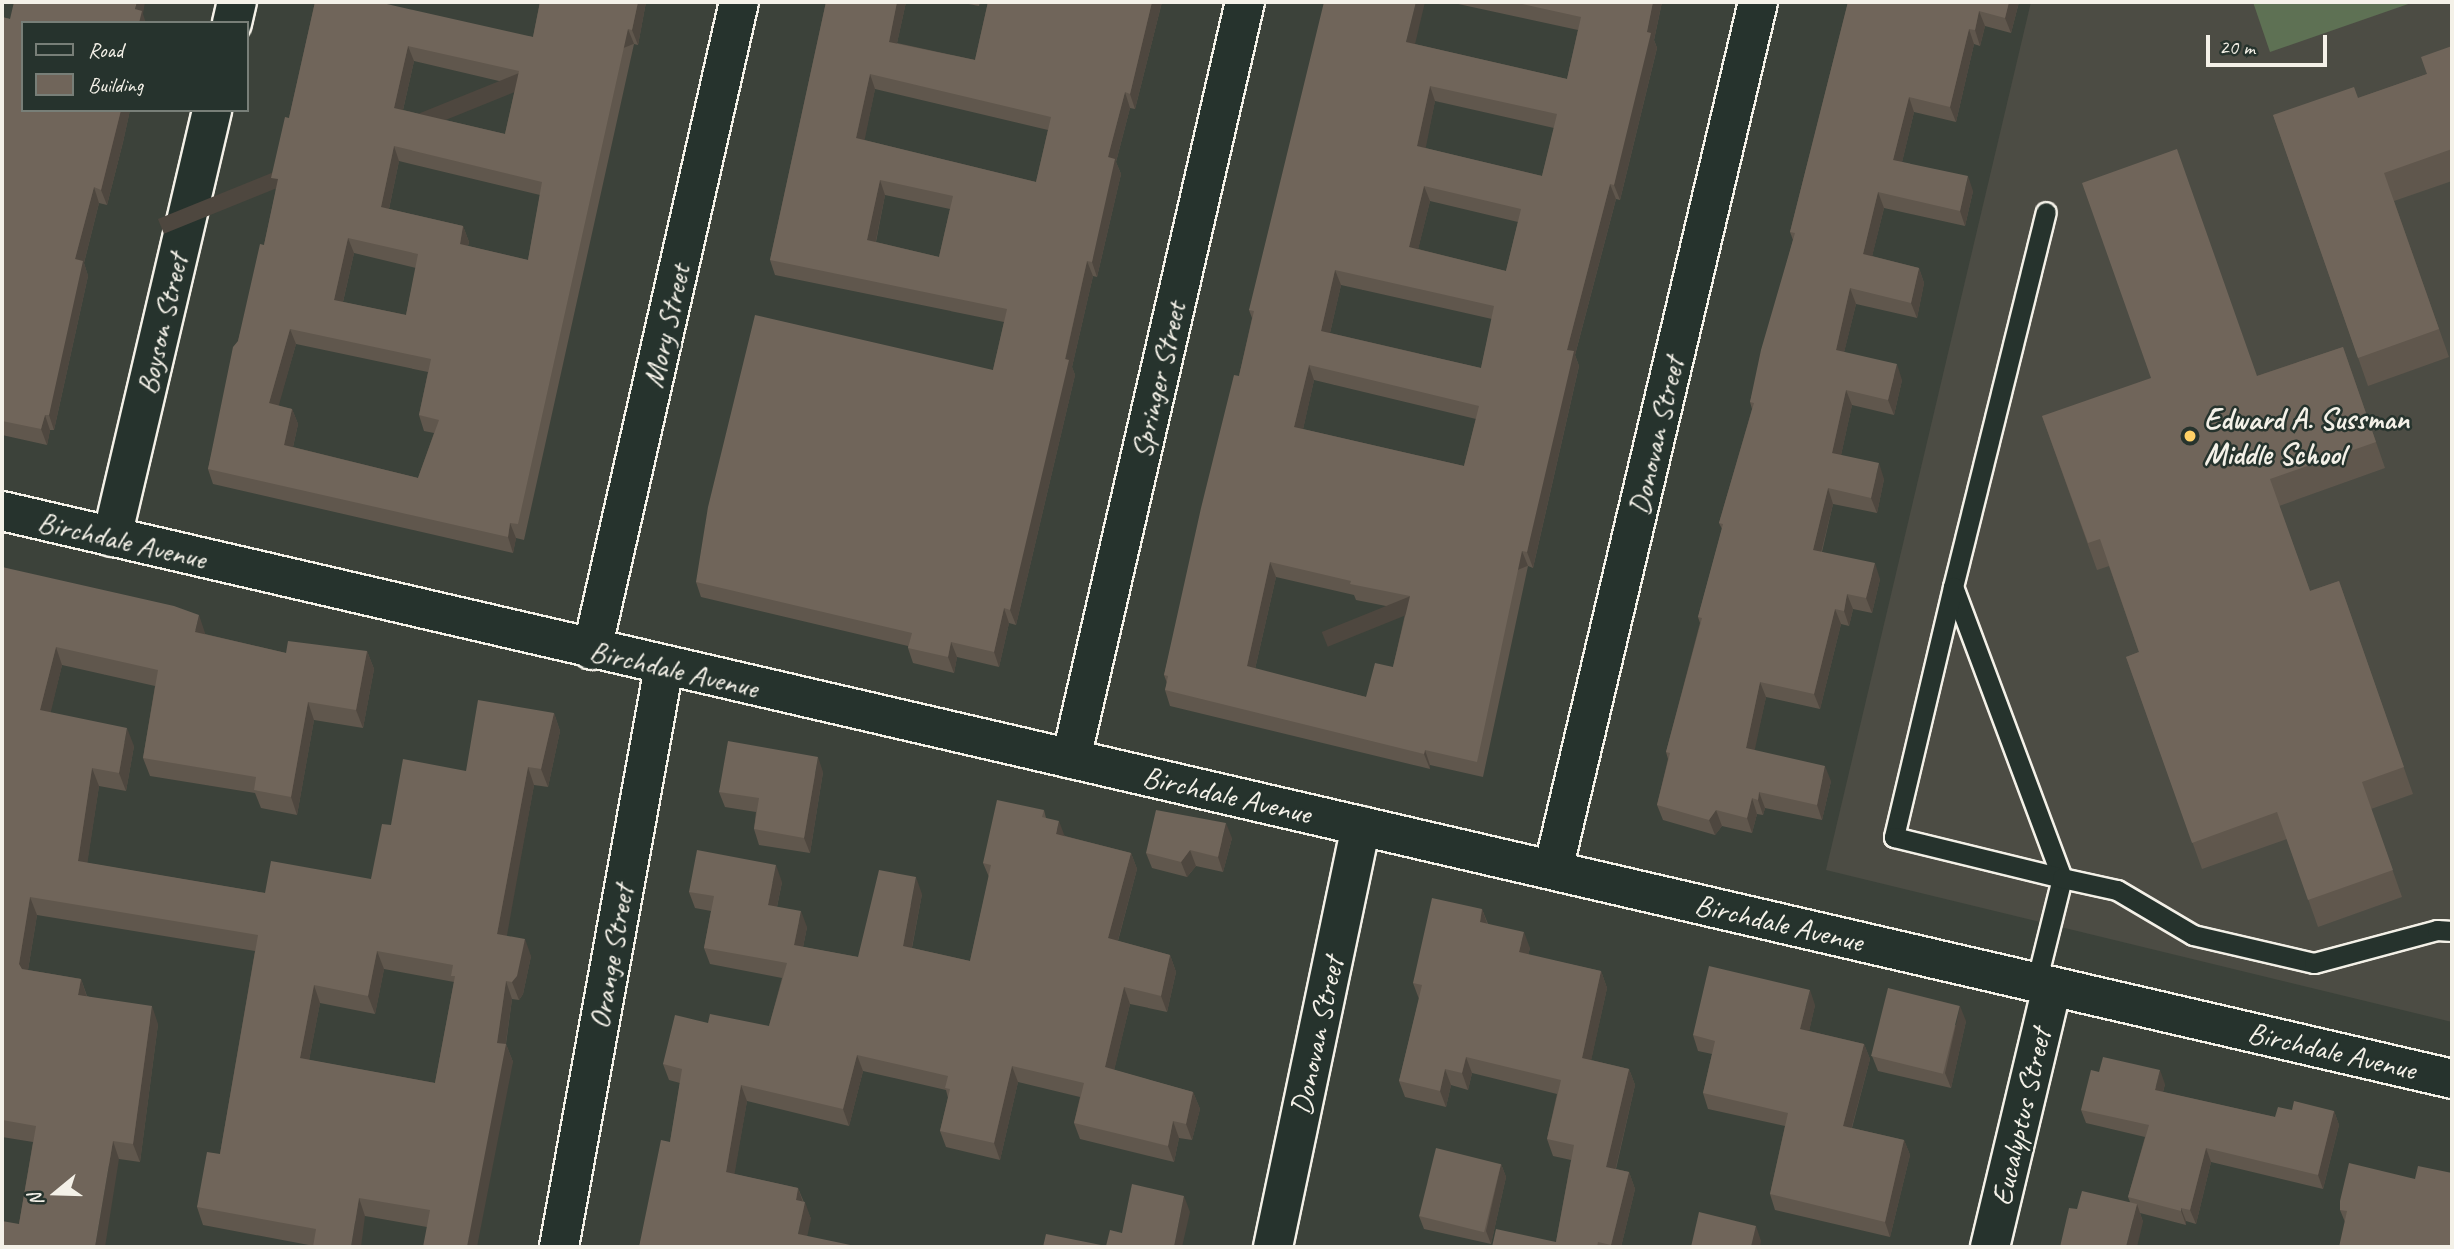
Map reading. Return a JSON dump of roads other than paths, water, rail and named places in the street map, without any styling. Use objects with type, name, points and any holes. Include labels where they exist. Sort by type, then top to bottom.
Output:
[{"type":"street","points":[[232,21],[237,2]]},
{"type":"street","name":"Mory Street","points":[[592,650],[739,2]]},
{"type":"street","name":"Springer Street","points":[[1071,759],[1245,2]]},
{"type":"street","name":"Donovan Street","points":[[1553,870],[1758,2]]},
{"type":"street","name":"Boyson Street","points":[[112,537],[212,112]]},
{"type":"street","name":"Birchdale Avenue","points":[[2,511],[664,667],[2452,1079]]},
{"type":"street","name":"Orange Street","points":[[559,1247],[664,667]]},
{"type":"street","name":"Donovan Street","points":[[1273,1247],[1361,826]]},
{"type":"street","name":"Eucalyptus Street","points":[[1990,1247],[2044,985]]},
{"type":"lane","points":[[2046,212],[1894,837],[2124,893],[2193,935],[2314,964],[2437,930],[2452,931]]},
{"type":"lane","points":[[1953,587],[2062,878],[2044,985]]},
{"type":"place","name":"Edward A. Sussman Middle School","points":[[2190,436]]}]
